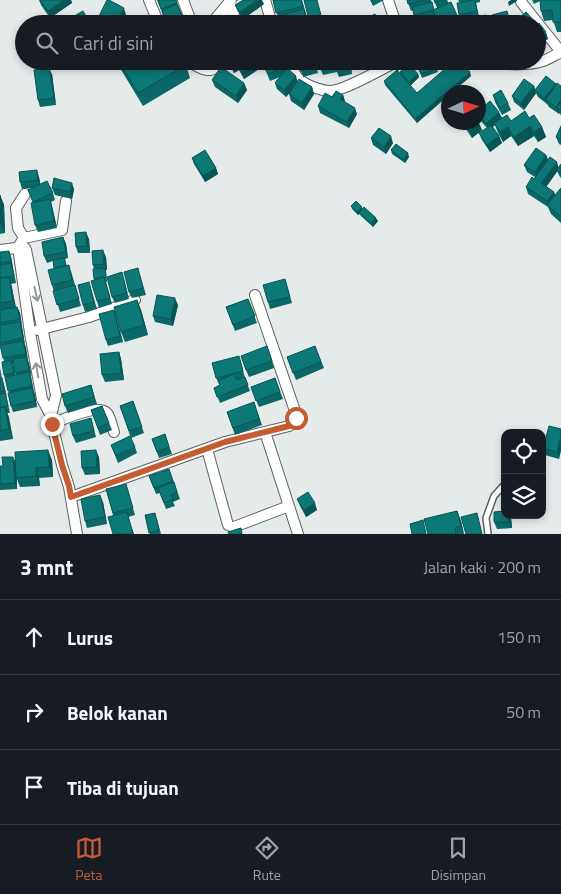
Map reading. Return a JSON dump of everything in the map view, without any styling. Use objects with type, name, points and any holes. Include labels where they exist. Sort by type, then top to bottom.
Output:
[{"type":"street","points":[[149,0],[155,15]]},
{"type":"street","points":[[183,0],[189,15]]},
{"type":"street","points":[[218,15],[231,0]]},
{"type":"street","points":[[231,15],[245,0]]},
{"type":"street","points":[[265,0],[269,15]]},
{"type":"street","points":[[388,0],[393,15]]},
{"type":"street","points":[[521,2],[531,15]]},
{"type":"street","points":[[546,33],[561,52],[546,60]]},
{"type":"street","points":[[294,70],[297,77],[302,81],[331,91],[379,70]]},
{"type":"street","points":[[24,238],[18,228],[16,208],[25,194]]},
{"type":"street","points":[[66,201],[62,230],[24,238],[18,247],[30,333],[42,399],[52,420],[62,465],[69,486],[78,534]]},
{"type":"street","points":[[0,250],[18,247],[24,247],[26,250],[56,396],[52,420]]},
{"type":"street","points":[[71,497],[225,442],[289,426],[295,422],[296,416],[255,295]]},
{"type":"street","points":[[30,333],[89,317],[135,300]]},
{"type":"street","points":[[52,420],[89,411],[102,410],[108,414],[114,432]]},
{"type":"street","points":[[266,432],[298,534]]},
{"type":"street","points":[[207,449],[228,525],[234,528],[290,506]]},
{"type":"lane","points":[[488,534],[486,518],[494,496],[501,488]]},
{"type":"building","points":[[40,0],[64,0],[48,11]]},
{"type":"building","points":[[107,0],[124,8],[120,15],[100,15]]},
{"type":"building","points":[[158,0],[176,0],[177,3],[161,9]]},
{"type":"building","points":[[243,0],[257,0],[240,12],[235,5]]},
{"type":"building","points":[[273,0],[301,0],[303,6],[276,13]]},
{"type":"building","points":[[304,0],[317,0],[321,15],[308,15]]},
{"type":"building","points":[[407,0],[425,0],[408,4]]},
{"type":"building","points":[[475,0],[477,11],[459,15],[457,3]]},
{"type":"building","points":[[540,0],[561,0],[561,22],[553,22],[552,10],[541,11]]},
{"type":"building","points":[[432,2],[434,10],[414,15],[412,7]]},
{"type":"building","points":[[451,2],[457,15],[435,15],[433,10]]},
{"type":"building","points":[[177,4],[182,15],[163,15],[162,11]]},
{"type":"building","points":[[304,9],[306,15],[283,15]]},
{"type":"building","points":[[83,11],[85,15],[76,15]]},
{"type":"building","points":[[507,11],[508,15],[492,15]]},
{"type":"building","points":[[34,70],[49,70],[54,98],[38,100]]},
{"type":"building","points":[[124,70],[177,70],[138,93]]},
{"type":"building","points":[[219,70],[225,70],[244,83],[236,96],[212,80]]},
{"type":"building","points":[[266,70],[278,70],[268,74]]},
{"type":"building","points":[[285,70],[289,70],[296,76],[284,90],[275,83]]},
{"type":"building","points":[[397,70],[417,93],[444,70],[468,70],[470,72],[455,85],[441,85],[441,97],[415,119],[384,81]]},
{"type":"building","points":[[402,70],[414,70],[418,74],[409,82],[400,72]]},
{"type":"building","points":[[419,70],[432,70],[421,74]]},
{"type":"building","points":[[546,76],[556,84],[544,98],[535,90]]},
{"type":"building","points":[[299,79],[312,87],[302,103],[289,94]]},
{"type":"building","points":[[524,79],[534,86],[521,103],[512,96]]},
{"type":"building","points":[[557,83],[561,86],[561,100],[556,107],[546,100]]},
{"type":"building","points":[[501,90],[508,103],[500,108],[493,95]]},
{"type":"building","points":[[336,91],[343,95],[340,99],[355,108],[347,122],[318,106],[325,93],[332,97]]},
{"type":"building","points":[[490,101],[499,112],[486,124],[486,105]]},
{"type":"building","points":[[561,103],[561,111],[557,107]]},
{"type":"building","points":[[525,111],[529,118],[534,115],[542,127],[534,132],[530,126],[514,137],[508,127],[500,132],[494,123],[507,115],[511,121]]},
{"type":"building","points":[[491,125],[499,136],[487,145],[479,133]]},
{"type":"building","points":[[561,126],[561,139],[556,137]]},
{"type":"building","points":[[379,128],[391,136],[384,147],[371,138]]},
{"type":"building","points":[[396,144],[408,153],[404,160],[391,150]]},
{"type":"building","points":[[536,148],[546,155],[535,172],[524,165]]},
{"type":"building","points":[[205,150],[216,168],[203,176],[192,158]]},
{"type":"building","points":[[550,157],[557,162],[541,183],[554,192],[547,201],[526,187],[532,177],[534,179]]},
{"type":"building","points":[[561,164],[561,173],[557,170]]},
{"type":"building","points":[[37,170],[38,180],[20,182],[19,172]]},
{"type":"building","points":[[54,178],[72,183],[70,192],[52,188]]},
{"type":"building","points":[[47,181],[53,193],[33,202],[28,190]]},
{"type":"building","points":[[561,188],[561,217],[547,205]]},
{"type":"building","points":[[50,199],[54,221],[35,225],[31,203]]},
{"type":"building","points":[[356,201],[362,207],[357,212],[351,206]]},
{"type":"building","points":[[364,207],[376,218],[371,223],[359,213]]},
{"type":"building","points":[[86,232],[87,246],[76,247],[75,233]]},
{"type":"building","points":[[63,237],[66,252],[44,256],[42,242]]},
{"type":"building","points":[[103,250],[104,264],[93,265],[92,251]]},
{"type":"building","points":[[9,251],[11,261],[0,263],[0,252]]},
{"type":"building","points":[[64,258],[66,265],[54,268],[53,260]]},
{"type":"building","points":[[11,263],[14,276],[0,278],[0,265]]},
{"type":"building","points":[[69,265],[72,280],[52,285],[48,270]]},
{"type":"building","points":[[105,268],[106,278],[94,279],[93,269]]},
{"type":"building","points":[[138,268],[143,288],[129,292],[124,272]]},
{"type":"building","points":[[122,272],[127,293],[112,297],[107,277]]},
{"type":"building","points":[[9,277],[13,301],[0,303],[0,278]]},
{"type":"building","points":[[104,277],[110,298],[97,301],[91,281]]},
{"type":"building","points":[[285,279],[290,297],[268,302],[263,285]]},
{"type":"building","points":[[89,282],[94,302],[83,305],[78,285]]},
{"type":"building","points":[[75,285],[79,299],[57,305],[53,291]]},
{"type":"building","points":[[157,295],[175,298],[171,319],[153,316]]},
{"type":"building","points":[[248,299],[255,316],[233,325],[226,307]]},
{"type":"building","points":[[137,300],[144,325],[121,332],[114,307]]},
{"type":"building","points":[[17,307],[20,319],[0,323],[0,310]]},
{"type":"building","points":[[114,310],[120,336],[106,340],[99,314]]},
{"type":"building","points":[[20,322],[23,338],[0,343],[0,325]]},
{"type":"building","points":[[23,341],[26,354],[3,358],[0,345]]},
{"type":"building","points":[[267,346],[272,361],[246,370],[241,356]]},
{"type":"building","points":[[315,346],[321,362],[293,373],[287,357]]},
{"type":"building","points":[[119,352],[121,373],[102,375],[100,354]]},
{"type":"building","points":[[239,356],[243,371],[216,378],[212,363]]},
{"type":"building","points":[[26,357],[29,370],[15,373],[13,359]]},
{"type":"building","points":[[11,360],[14,373],[4,375],[2,362]]},
{"type":"building","points":[[29,372],[32,386],[8,391],[5,377]]},
{"type":"building","points":[[234,374],[237,380],[245,377],[248,385],[217,397],[214,388],[220,385],[218,381]]},
{"type":"building","points":[[0,378],[2,378],[4,391],[0,392]]},
{"type":"building","points":[[275,378],[280,392],[256,401],[251,387]]},
{"type":"building","points":[[91,385],[94,397],[65,406],[62,394]]},
{"type":"building","points":[[32,388],[35,401],[11,406],[8,393]]},
{"type":"building","points":[[5,393],[8,406],[0,407],[0,394]]},
{"type":"building","points":[[133,401],[142,427],[129,431],[120,406]]},
{"type":"building","points":[[254,402],[259,419],[233,428],[227,412]]},
{"type":"building","points":[[102,406],[109,423],[98,428],[91,410]]},
{"type":"building","points":[[5,407],[9,429],[0,431],[0,408]]},
{"type":"building","points":[[91,418],[94,431],[73,436],[70,424]]},
{"type":"building","points":[[549,426],[561,429],[557,452],[546,449],[546,437]]},
{"type":"building","points":[[165,434],[169,447],[157,452],[152,439]]},
{"type":"building","points":[[130,436],[135,447],[116,456],[111,445]]},
{"type":"building","points":[[48,450],[49,467],[36,468],[36,476],[16,478],[15,452]]},
{"type":"building","points":[[96,450],[97,467],[82,468],[81,451]]},
{"type":"building","points":[[2,457],[13,457],[15,483],[0,484],[0,466],[3,466]]},
{"type":"building","points":[[169,469],[173,481],[154,488],[149,476]]},
{"type":"building","points":[[174,482],[177,492],[171,495],[173,499],[164,503],[158,488]]},
{"type":"building","points":[[126,484],[133,508],[113,513],[106,489]]},
{"type":"building","points":[[308,492],[315,503],[304,510],[297,499]]},
{"type":"building","points":[[100,495],[105,517],[85,521],[81,499]]},
{"type":"building","points":[[457,511],[461,526],[455,528],[456,534],[428,534],[424,519]]},
{"type":"building","points":[[501,511],[501,519],[509,519],[509,522],[494,522],[494,512]]},
{"type":"building","points":[[127,512],[133,534],[113,534],[108,517]]},
{"type":"building","points":[[155,513],[159,530],[149,533],[145,515]]},
{"type":"building","points":[[477,513],[482,534],[466,534],[461,517]]},
{"type":"building","points":[[423,520],[426,534],[412,534],[410,524]]},
{"type":"building","points":[[241,528],[242,534],[229,534],[228,532]]},
{"type":"route","points":[[52,424],[71,497],[225,442],[289,426],[295,422],[296,418]]}]
